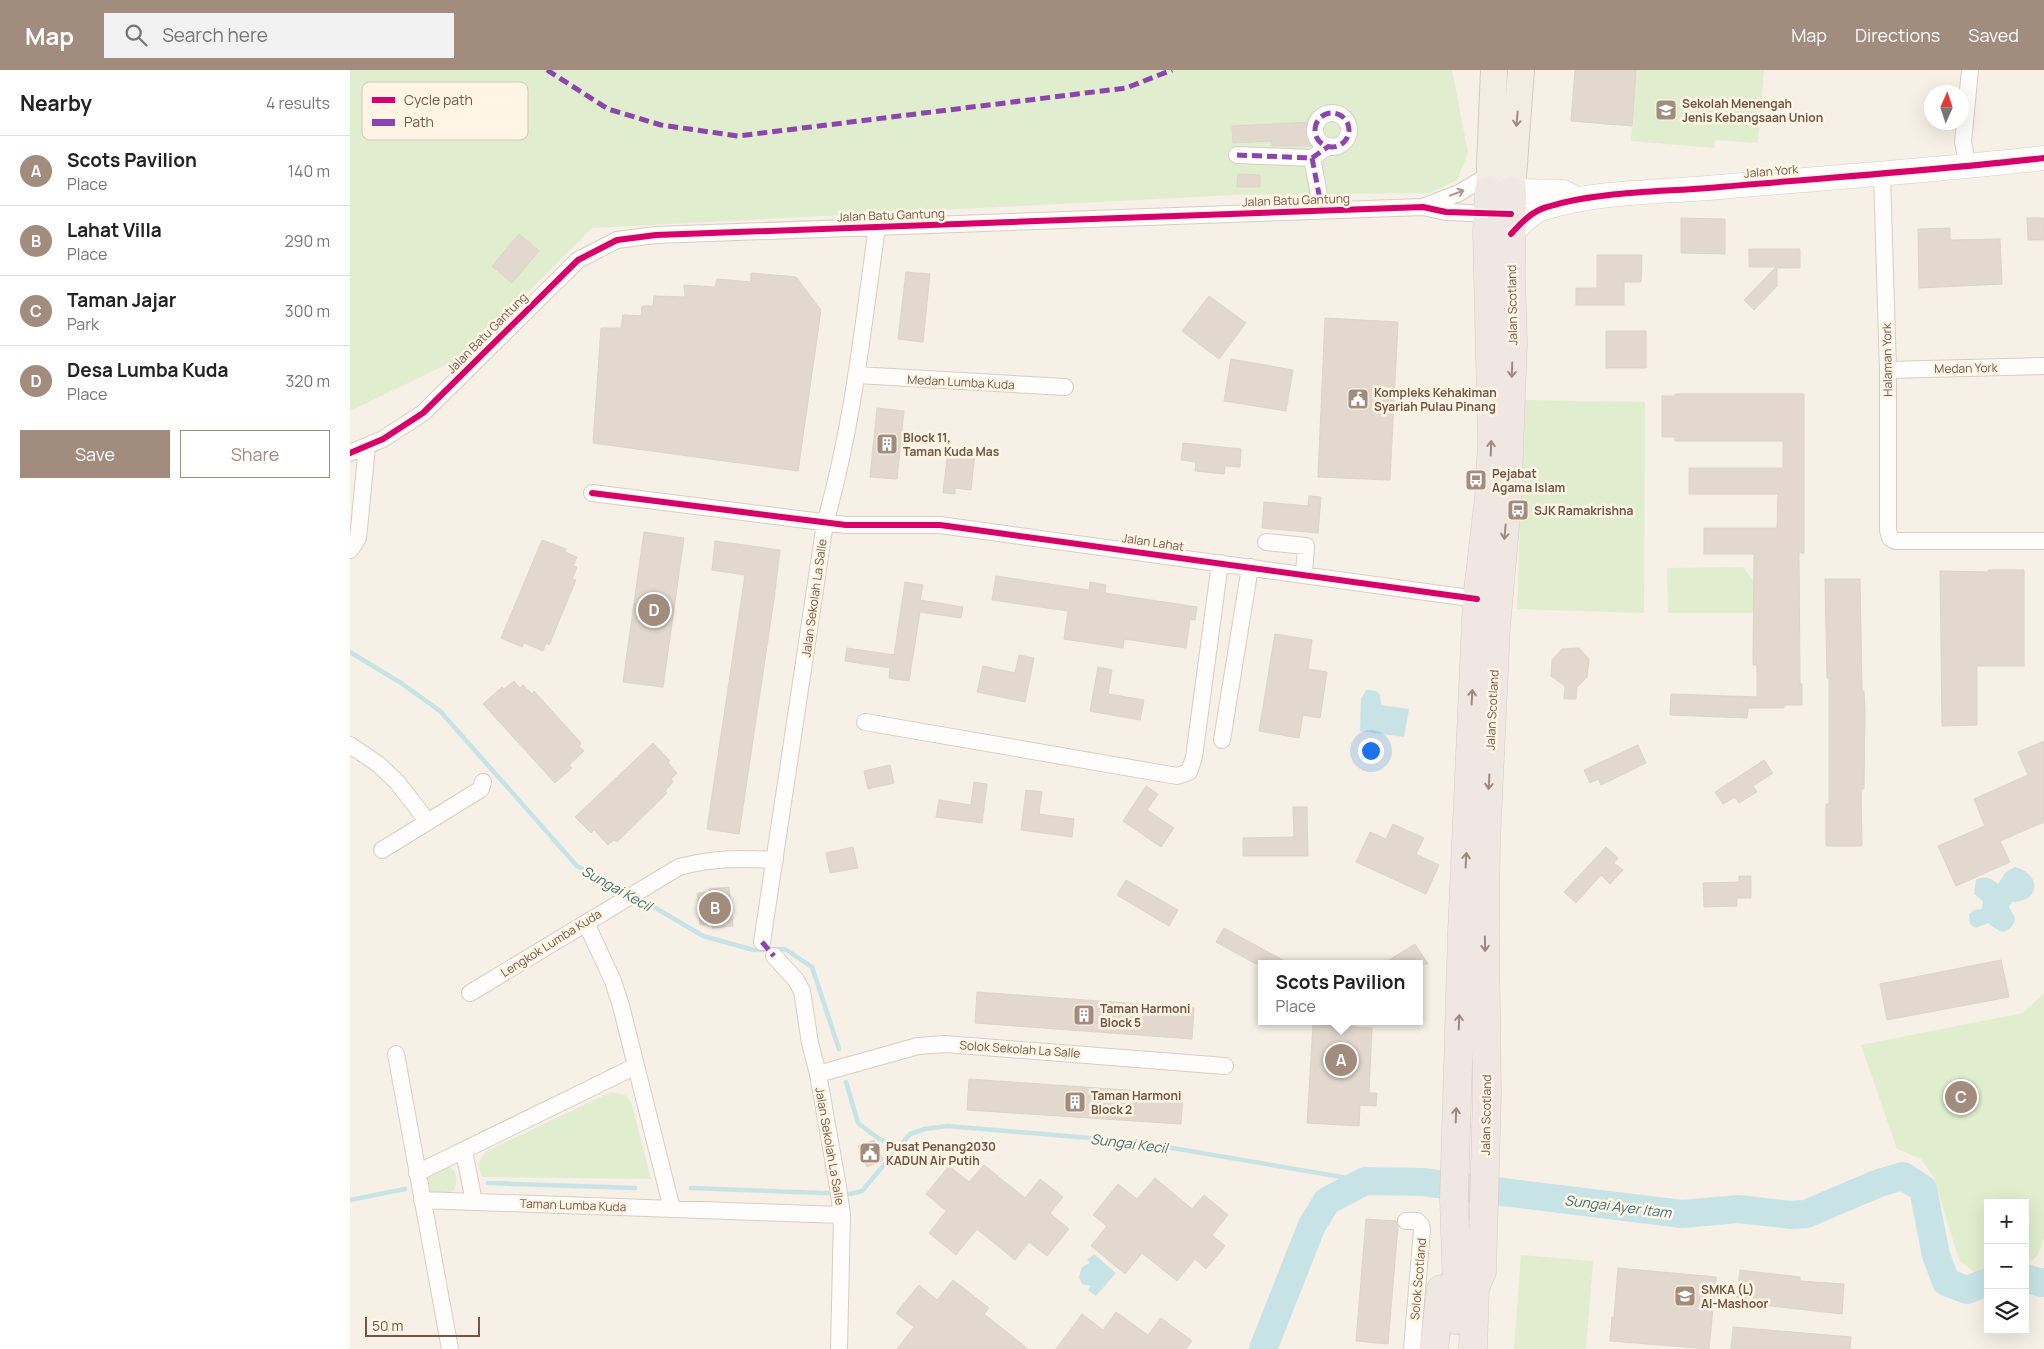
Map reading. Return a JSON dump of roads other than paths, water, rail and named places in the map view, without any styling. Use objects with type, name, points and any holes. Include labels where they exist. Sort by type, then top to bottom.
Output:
[{"type":"highway","name":"Jalan Scotland","points":[[1454,1349],[1457,1290],[1454,1166],[1462,932],[1476,599],[1489,497],[1492,443],[1500,203]]},
{"type":"highway","name":"Jalan Scotland","points":[[1473,1349],[1475,1288],[1482,1272],[1482,1202],[1487,1094],[1486,842],[1496,626],[1508,505],[1513,343],[1500,203]]},
{"type":"highway","points":[[1434,1349],[1454,1199]]},
{"type":"highway","points":[[1482,1272],[1489,1288],[1489,1349]]},
{"type":"main road","name":"Jalan Scotland","points":[[1494,70],[1500,203]]},
{"type":"main road","name":"Jalan Scotland","points":[[1500,203],[1521,70]]},
{"type":"street","points":[[1968,167],[1963,142],[1970,70]]},
{"type":"street","points":[[1237,155],[1312,158],[1329,146]]},
{"type":"street","points":[[1312,158],[1322,210]]},
{"type":"street","name":"Jalan York","points":[[1500,203],[1528,217],[1540,209],[1580,199],[1882,175],[2044,158]]},
{"type":"street","name":"Halaman York","points":[[1882,175],[1888,370],[1888,530],[1890,538],[1895,541],[2044,541]]},
{"type":"street","name":"Jalan York","points":[[1500,203],[1563,192],[1580,199]]},
{"type":"street","name":"Jalan Batu Gantung","points":[[1423,207],[1459,193],[1500,203]]},
{"type":"street","name":"Jalan Batu Gantung","points":[[350,453],[368,447],[383,439],[423,413],[578,260],[617,240],[656,235],[1322,210],[1423,207],[1446,212],[1500,203]]},
{"type":"street","name":"Jalan Sekolah La Salle","points":[[762,942],[825,523],[840,472],[857,375],[877,227]]},
{"type":"street","name":"Medan York","points":[[1888,370],[2044,366]]},
{"type":"street","name":"Medan Lumba Kuda","points":[[857,375],[1065,387]]},
{"type":"street","points":[[350,550],[358,538],[368,447]]},
{"type":"street","name":"Jalan Lahat","points":[[592,493],[846,525],[940,525],[1476,599]]},
{"type":"street","points":[[1266,542],[1306,546],[1304,574]]},
{"type":"street","points":[[865,722],[1177,776],[1183,775],[1189,772],[1194,757],[1220,563]]},
{"type":"street","points":[[1222,740],[1250,567]]},
{"type":"street","points":[[350,745],[378,764],[397,782],[428,822]]},
{"type":"street","points":[[382,850],[481,789],[483,782]]},
{"type":"street","name":"Lengkok Lumba Kuda","points":[[470,993],[679,867],[704,860],[732,858],[775,860]]},
{"type":"street","points":[[586,923],[613,981],[672,1209]]},
{"type":"street","name":"Jalan Sekolah La Salle","points":[[774,956],[796,980],[802,991],[810,1043],[818,1074],[838,1186],[842,1215],[839,1349]]},
{"type":"street","name":"Solok Sekolah La Salle","points":[[818,1074],[918,1046],[945,1044],[1225,1066]]},
{"type":"street","points":[[396,1054],[450,1349]]},
{"type":"street","points":[[418,1173],[636,1066]]},
{"type":"street","points":[[464,1151],[474,1202]]},
{"type":"street","name":"Taman Lumba Kuda","points":[[422,1200],[842,1215]]},
{"type":"street","name":"Solok Scotland","points":[[1406,1221],[1417,1221],[1421,1225],[1422,1230],[1412,1349]]},
{"type":"water","points":[[1366,690],[1377,691],[1380,695],[1381,705],[1409,709],[1404,737],[1360,731],[1361,699]]},
{"type":"water","points":[[2015,867],[2030,876],[2034,882],[2034,888],[2028,898],[2012,902],[2009,907],[2015,918],[2011,927],[2008,930],[2002,931],[1988,923],[1976,928],[1970,924],[1969,914],[1974,910],[1982,909],[1983,901],[1974,894],[1976,880],[1987,878],[1998,884],[2006,872]]},
{"type":"water","points":[[1094,1254],[1116,1273],[1096,1296],[1088,1290],[1091,1286],[1082,1284],[1079,1277],[1082,1267],[1090,1263],[1087,1260]]},
{"type":"waterway","name":"Sungai Kecil","points":[[350,652],[401,683],[440,711],[577,866],[630,893]]},
{"type":"waterway","name":"Sungai Kecil","points":[[637,897],[703,936],[754,950],[785,949],[812,967],[839,1049]]},
{"type":"waterway","name":"Sungai Kecil","points":[[846,1082],[858,1123],[879,1139],[898,1147]]},
{"type":"waterway","name":"Sungai Kecil","points":[[691,1188],[850,1194],[862,1191],[910,1134],[925,1129],[947,1126],[1137,1142],[1365,1181]]},
{"type":"waterway","name":"Sungai Ayer Itam","points":[[1263,1349],[1312,1225],[1327,1201],[1365,1181],[1422,1182],[1682,1214],[1739,1209],[1791,1215],[1806,1214],[1879,1183],[1903,1176],[1923,1189],[1936,1255],[1946,1282],[1967,1290],[1984,1284]]},
{"type":"waterway","name":"Sungai Kecil","points":[[488,1183],[635,1188]]},
{"type":"waterway","name":"Sungai Kecil","points":[[350,1200],[405,1189]]},
{"type":"waterway","name":"Sungai Ayer Itam","points":[[2029,1279],[2044,1282]]},
{"type":"place","name":"Sekolah Menengah Jenis Kebangsaan Union","points":[[1666,110]]},
{"type":"place","name":"Kompleks Kehakiman Syariah Pulau Pinang","points":[[1358,399]]},
{"type":"place","name":"Block 11, Taman Kuda Mas","points":[[887,444]]},
{"type":"place","name":"Pejabat Agama Islam","points":[[1476,480]]},
{"type":"place","name":"SJK Ramakrishna","points":[[1518,510]]},
{"type":"place","name":"Desa Lumba Kuda","points":[[654,610]]},
{"type":"place","name":"Lahat Villa","points":[[715,908]]},
{"type":"place","name":"Taman Harmoni Block 5","points":[[1084,1015]]},
{"type":"place","name":"Scots Pavilion","points":[[1341,1060]]},
{"type":"place","name":"Taman Jajar","points":[[1961,1097]]},
{"type":"place","name":"Taman Harmoni Block 2","points":[[1075,1102]]},
{"type":"place","name":"Pusat Penang2030 KADUN Air Putih","points":[[870,1153]]},
{"type":"place","name":"SMKA (L) Al-Mashoor","points":[[1685,1296]]}]
